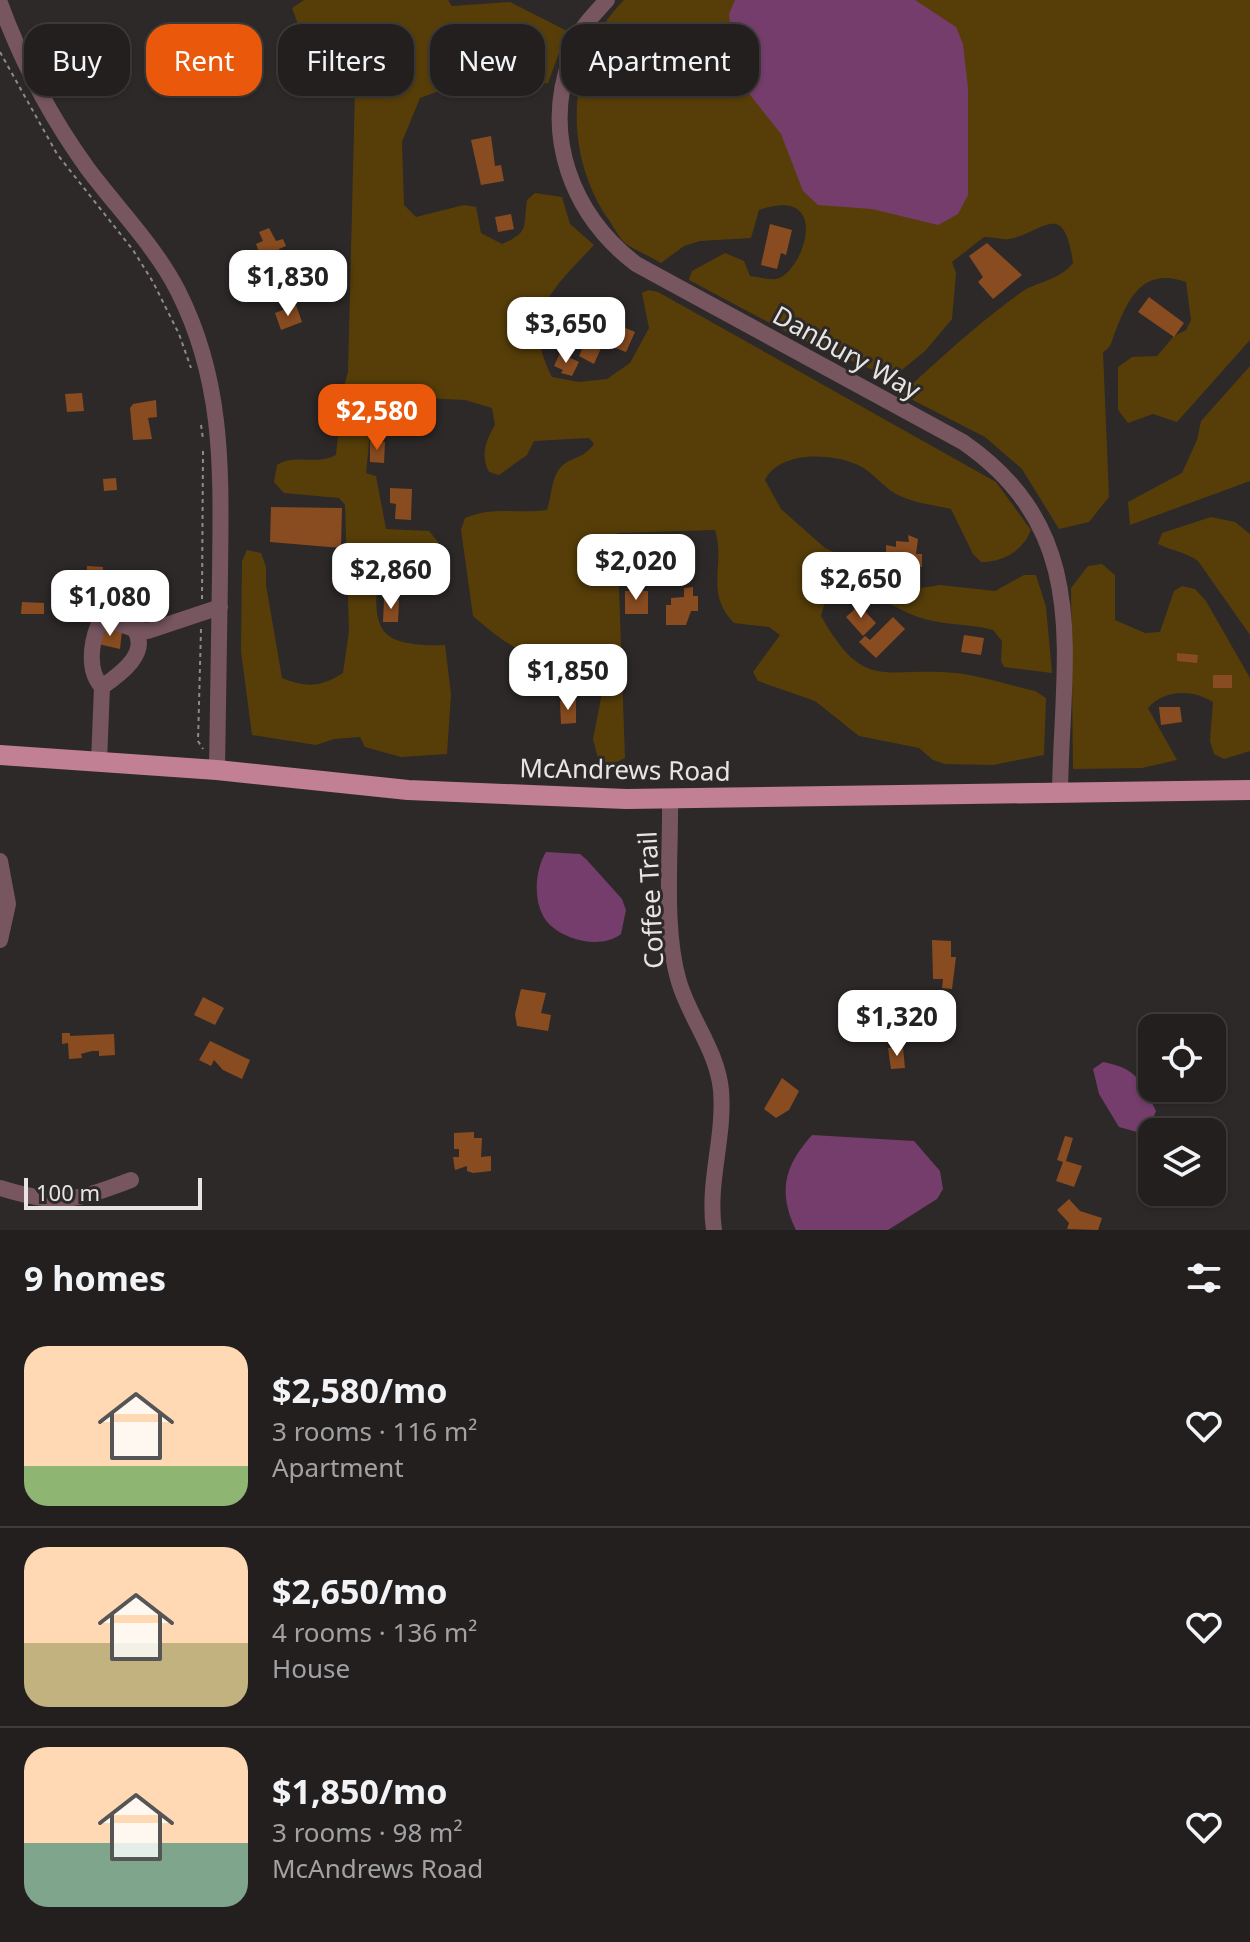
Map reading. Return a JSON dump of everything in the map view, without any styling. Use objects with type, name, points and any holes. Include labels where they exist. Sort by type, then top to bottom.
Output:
[{"type":"main road","name":"McAndrews Road","points":[[0,755],[217,770],[408,790],[670,798],[1250,790]]},
{"type":"street","name":"Danbury Way","points":[[607,0],[582,30],[561,84],[558,117],[560,148],[579,201],[611,245],[636,264],[963,442],[991,461],[1015,486],[1049,540],[1063,593],[1060,792]]},
{"type":"street","points":[[0,3],[17,49],[52,116],[89,170],[149,245],[177,289],[198,337],[214,394],[221,465],[217,770]]},
{"type":"street","points":[[99,762],[102,687],[92,666],[93,642],[98,626],[111,621],[148,631],[220,607]]},
{"type":"street","points":[[102,687],[128,667],[134,658],[138,634],[134,629]]},
{"type":"street","name":"Coffee Trail","points":[[670,798],[674,960],[687,1003],[712,1053],[721,1086],[722,1120],[711,1180],[714,1230]]},
{"type":"street","points":[[0,861],[8,904],[0,940]]},
{"type":"street","points":[[0,1188],[55,1201],[85,1197],[131,1180]]},
{"type":"path","points":[[0,52],[57,154],[153,282],[179,334],[191,370]]},
{"type":"path","points":[[200,418],[198,741],[217,770]]},
{"type":"shaded area","points":[[304,0],[448,0],[452,6],[510,2],[561,28],[561,47],[548,83],[545,83],[545,24],[430,24],[430,94],[420,98],[402,142],[404,205],[416,217],[464,205],[476,207],[481,233],[502,244],[524,228],[527,200],[535,193],[562,197],[570,224],[594,245],[554,289],[540,319],[539,336],[552,377],[579,382],[607,379],[630,363],[649,328],[642,293],[648,290],[658,292],[996,482],[1031,530],[1023,544],[1011,554],[981,562],[973,554],[951,509],[916,502],[896,494],[856,464],[818,456],[792,459],[771,471],[765,480],[781,509],[825,548],[915,589],[940,585],[995,591],[1024,575],[1036,575],[1046,607],[1052,673],[1004,667],[1001,661],[1002,641],[993,630],[927,620],[865,593],[854,593],[825,602],[821,616],[836,641],[851,657],[878,671],[966,674],[1035,691],[1046,698],[1044,755],[993,765],[945,764],[933,760],[919,748],[859,736],[815,701],[758,681],[753,672],[780,635],[769,627],[734,623],[725,612],[718,589],[715,530],[617,533],[625,758],[610,765],[599,762],[593,739],[605,678],[602,649],[567,646],[549,648],[533,655],[509,644],[480,622],[473,616],[461,530],[465,518],[475,514],[547,510],[558,470],[594,444],[589,438],[534,441],[527,455],[499,475],[489,472],[485,460],[487,442],[495,425],[492,408],[465,400],[383,396],[372,413],[366,473],[376,476],[386,529],[429,531],[438,542],[437,554],[432,557],[413,545],[391,545],[379,578],[378,618],[382,628],[394,639],[445,645],[451,694],[447,754],[401,757],[365,747],[360,737],[334,739],[316,745],[252,735],[241,651],[242,561],[247,550],[261,553],[266,567],[266,585],[282,678],[314,684],[343,673],[349,631],[345,505],[339,498],[284,493],[274,482],[277,465],[291,460],[321,460],[336,455],[339,425],[336,414],[348,372],[355,96],[414,96],[414,24],[298,24],[292,8]]},
{"type":"shaded area","points":[[624,0],[1250,0],[1250,340],[1177,422],[1153,414],[1128,423],[1118,410],[1118,367],[1132,357],[1157,356],[1174,336],[1186,330],[1191,320],[1186,282],[1159,279],[1140,288],[1126,307],[1110,346],[1103,352],[1109,497],[1089,522],[1059,529],[1022,469],[985,437],[901,394],[1004,305],[1027,289],[1055,277],[1073,263],[1064,231],[1058,225],[1050,224],[1009,239],[984,237],[952,262],[956,273],[952,319],[925,351],[892,378],[798,338],[689,280],[692,271],[725,253],[744,261],[750,276],[776,279],[786,274],[802,248],[806,233],[804,219],[797,209],[782,205],[759,210],[751,238],[700,241],[684,246],[661,263],[623,241],[606,216],[592,190],[578,134],[578,96],[759,96],[759,24],[605,23]]},
{"type":"shaded area","points":[[735,0],[915,0],[956,27],[963,44],[968,88],[968,195],[958,214],[938,225],[872,209],[818,205],[803,191],[781,134],[751,96],[759,96],[759,24],[730,24],[729,14]]},
{"type":"shaded area","points":[[1250,366],[1250,481],[1130,525],[1128,502],[1182,473],[1197,440],[1201,421]]},
{"type":"shaded area","points":[[1211,517],[1235,522],[1250,534],[1250,635],[1198,561],[1158,544],[1162,533]]},
{"type":"shaded area","points":[[1102,564],[1115,575],[1115,620],[1145,633],[1160,632],[1174,591],[1182,586],[1195,589],[1206,601],[1250,678],[1250,751],[1224,759],[1214,754],[1210,741],[1213,702],[1197,695],[1179,693],[1162,697],[1148,708],[1177,760],[1142,768],[1073,769],[1071,588],[1088,566]]},
{"type":"shaded area","points":[[546,852],[580,854],[586,859],[622,899],[626,910],[621,934],[604,941],[585,941],[557,931],[550,925],[540,909],[537,889],[539,869]]},
{"type":"shaded area","points":[[1103,1062],[1131,1072],[1138,1079],[1138,1102],[1151,1102],[1156,1111],[1153,1118],[1138,1118],[1137,1132],[1119,1127],[1099,1094],[1093,1069]]},
{"type":"shaded area","points":[[812,1135],[914,1141],[940,1171],[943,1189],[937,1199],[888,1230],[796,1230],[787,1203],[787,1179],[795,1157]]},
{"type":"building","points":[[491,136],[495,166],[501,165],[504,181],[481,185],[471,140]]},
{"type":"building","points":[[511,214],[514,229],[498,232],[495,217]]},
{"type":"building","points":[[770,224],[792,230],[786,255],[781,253],[777,269],[761,265]]},
{"type":"building","points":[[269,228],[276,241],[283,239],[286,246],[279,249],[282,268],[249,282],[243,268],[262,260],[256,244],[263,241],[259,232]]},
{"type":"building","points":[[987,243],[1022,275],[993,299],[978,282],[983,277],[969,256]]},
{"type":"building","points":[[1149,297],[1184,323],[1174,337],[1138,312]]},
{"type":"building","points":[[296,305],[302,322],[281,330],[275,313]]},
{"type":"building","points":[[598,316],[635,332],[626,352],[610,346],[613,340],[606,337],[594,364],[579,356],[585,343],[579,340],[585,327],[590,323],[594,325]]},
{"type":"building","points":[[560,353],[579,362],[572,376],[561,373],[563,370],[554,366]]},
{"type":"building","points":[[82,393],[84,411],[67,412],[65,394]]},
{"type":"building","points":[[156,400],[157,417],[148,418],[152,439],[133,440],[130,408],[133,404]]},
{"type":"building","points":[[370,441],[385,442],[384,463],[370,462]]},
{"type":"building","points":[[116,478],[117,490],[104,491],[103,479]]},
{"type":"building","points":[[390,488],[412,489],[411,520],[395,519],[396,504],[390,503]]},
{"type":"building","points":[[271,507],[342,508],[341,548],[270,542]]},
{"type":"building","points":[[908,535],[918,539],[916,554],[922,554],[922,567],[909,567],[909,561],[886,561],[886,545],[896,547],[896,541],[909,542]]},
{"type":"building","points":[[395,552],[413,553],[412,590],[389,589],[390,575],[394,575]]},
{"type":"building","points":[[87,566],[103,567],[103,585],[86,584]]},
{"type":"building","points":[[137,580],[152,582],[149,599],[134,596]]},
{"type":"building","points":[[693,587],[693,596],[698,596],[698,611],[691,611],[686,625],[666,625],[666,605],[671,605],[671,598],[684,597],[684,588]]},
{"type":"building","points":[[625,591],[648,591],[648,614],[625,614]]},
{"type":"building","points":[[384,599],[399,600],[398,622],[383,622]]},
{"type":"building","points":[[22,602],[44,603],[44,614],[21,614]]},
{"type":"building","points":[[859,605],[876,623],[863,636],[846,617]]},
{"type":"building","points":[[893,617],[905,629],[876,658],[859,642],[865,636],[870,640]]},
{"type":"building","points":[[99,629],[122,631],[120,649],[98,644]]},
{"type":"building","points":[[964,635],[984,638],[981,655],[961,652]]},
{"type":"building","points":[[1177,653],[1198,655],[1197,663],[1177,661]]},
{"type":"building","points":[[599,655],[601,678],[582,679],[581,656]]},
{"type":"building","points":[[1213,675],[1232,675],[1232,688],[1213,688]]},
{"type":"building","points":[[576,700],[576,723],[561,724],[560,701]]},
{"type":"building","points":[[1159,707],[1180,707],[1182,722],[1161,725]]},
{"type":"building","points":[[932,940],[951,941],[951,957],[956,957],[952,989],[942,988],[943,979],[933,979]]},
{"type":"building","points":[[521,989],[546,993],[541,1013],[551,1015],[548,1031],[517,1026],[515,1014]]},
{"type":"building","points":[[203,997],[224,1008],[215,1025],[194,1015]]},
{"type":"building","points":[[62,1033],[70,1033],[70,1036],[114,1034],[115,1055],[99,1056],[99,1051],[92,1051],[81,1054],[82,1058],[69,1059],[68,1043],[62,1044]]},
{"type":"building","points":[[210,1041],[250,1060],[242,1079],[223,1070],[214,1060],[211,1066],[199,1060]]},
{"type":"building","points":[[903,1047],[905,1068],[891,1069],[888,1048]]},
{"type":"building","points":[[782,1078],[799,1091],[789,1110],[776,1118],[764,1109]]},
{"type":"building","points":[[474,1132],[474,1138],[482,1138],[481,1157],[491,1156],[491,1171],[473,1173],[467,1171],[467,1166],[455,1170],[453,1157],[459,1157],[459,1149],[454,1149],[454,1133]]},
{"type":"building","points":[[1065,1136],[1073,1138],[1066,1161],[1082,1166],[1074,1187],[1056,1181],[1063,1162],[1057,1160]]},
{"type":"building","points":[[1069,1199],[1080,1211],[1102,1218],[1098,1230],[1067,1229],[1069,1223],[1057,1210]]}]
